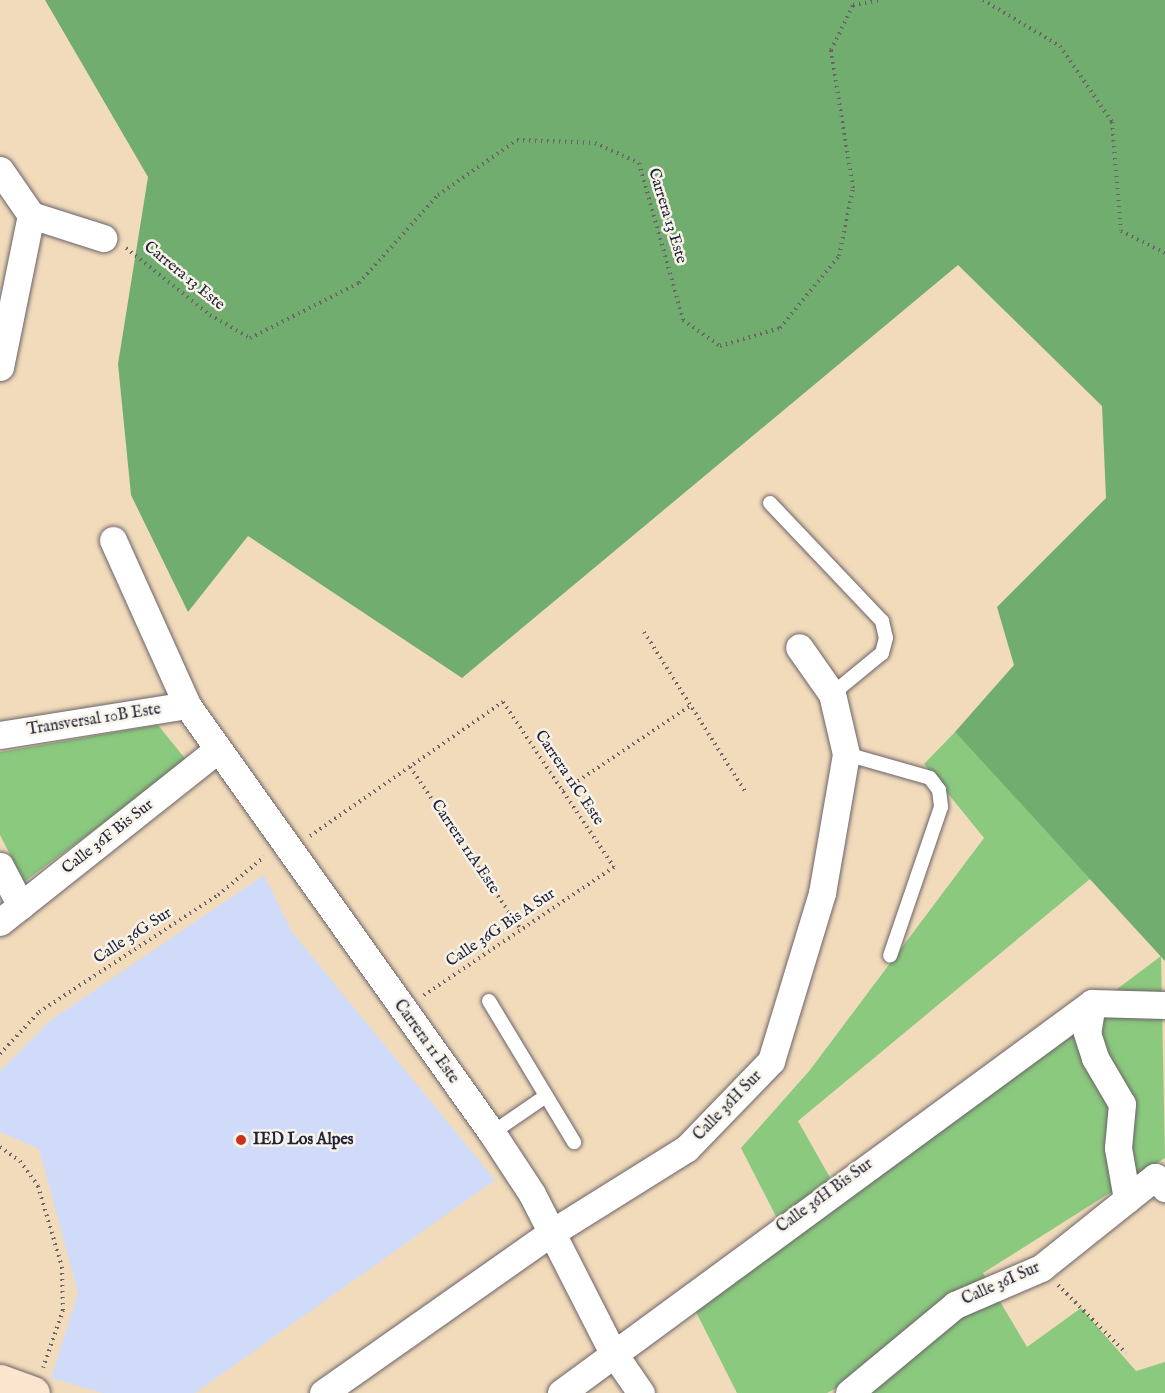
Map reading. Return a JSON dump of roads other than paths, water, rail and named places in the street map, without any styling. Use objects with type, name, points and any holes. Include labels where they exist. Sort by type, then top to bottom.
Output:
[{"type":"main road","points":[[0,1381],[37,1384]]},
{"type":"street","points":[[0,170],[31,215],[103,238]]},
{"type":"street","points":[[0,367],[31,215]]},
{"type":"street","name":"Carrera 11 Este","points":[[113,540],[187,705],[216,751],[287,846],[402,1011],[492,1133],[551,1233],[612,1352],[641,1393]]},
{"type":"street","name":"Calle 36H Sur","points":[[323,1393],[551,1233],[687,1148],[771,1061],[822,893],[846,754],[832,694],[799,647]]},
{"type":"street","name":"Transversal 10B Este","points":[[0,735],[187,705]]},
{"type":"street","name":"Calle 36F Bis Sur","points":[[0,922],[216,751]]},
{"type":"street","points":[[0,866],[21,906]]},
{"type":"street","points":[[1127,1199],[1119,1174],[1122,1104],[1089,1041],[1092,1004],[1165,1005]]},
{"type":"street","name":"Calle 36H Bis Sur","points":[[561,1393],[612,1352],[1092,1004]]},
{"type":"street","name":"Calle 36I Sur","points":[[849,1393],[956,1305],[1041,1268],[1127,1199],[1160,1183]]},
{"type":"lane","points":[[770,503],[882,621],[886,638],[882,653],[832,694]]},
{"type":"lane","points":[[846,754],[930,778],[939,790],[941,807],[890,956]]},
{"type":"lane","points":[[489,1000],[574,1142]]},
{"type":"lane","points":[[492,1133],[546,1096]]},
{"type":"place","name":"IED Los Alpes","points":[[241,1140]]}]
